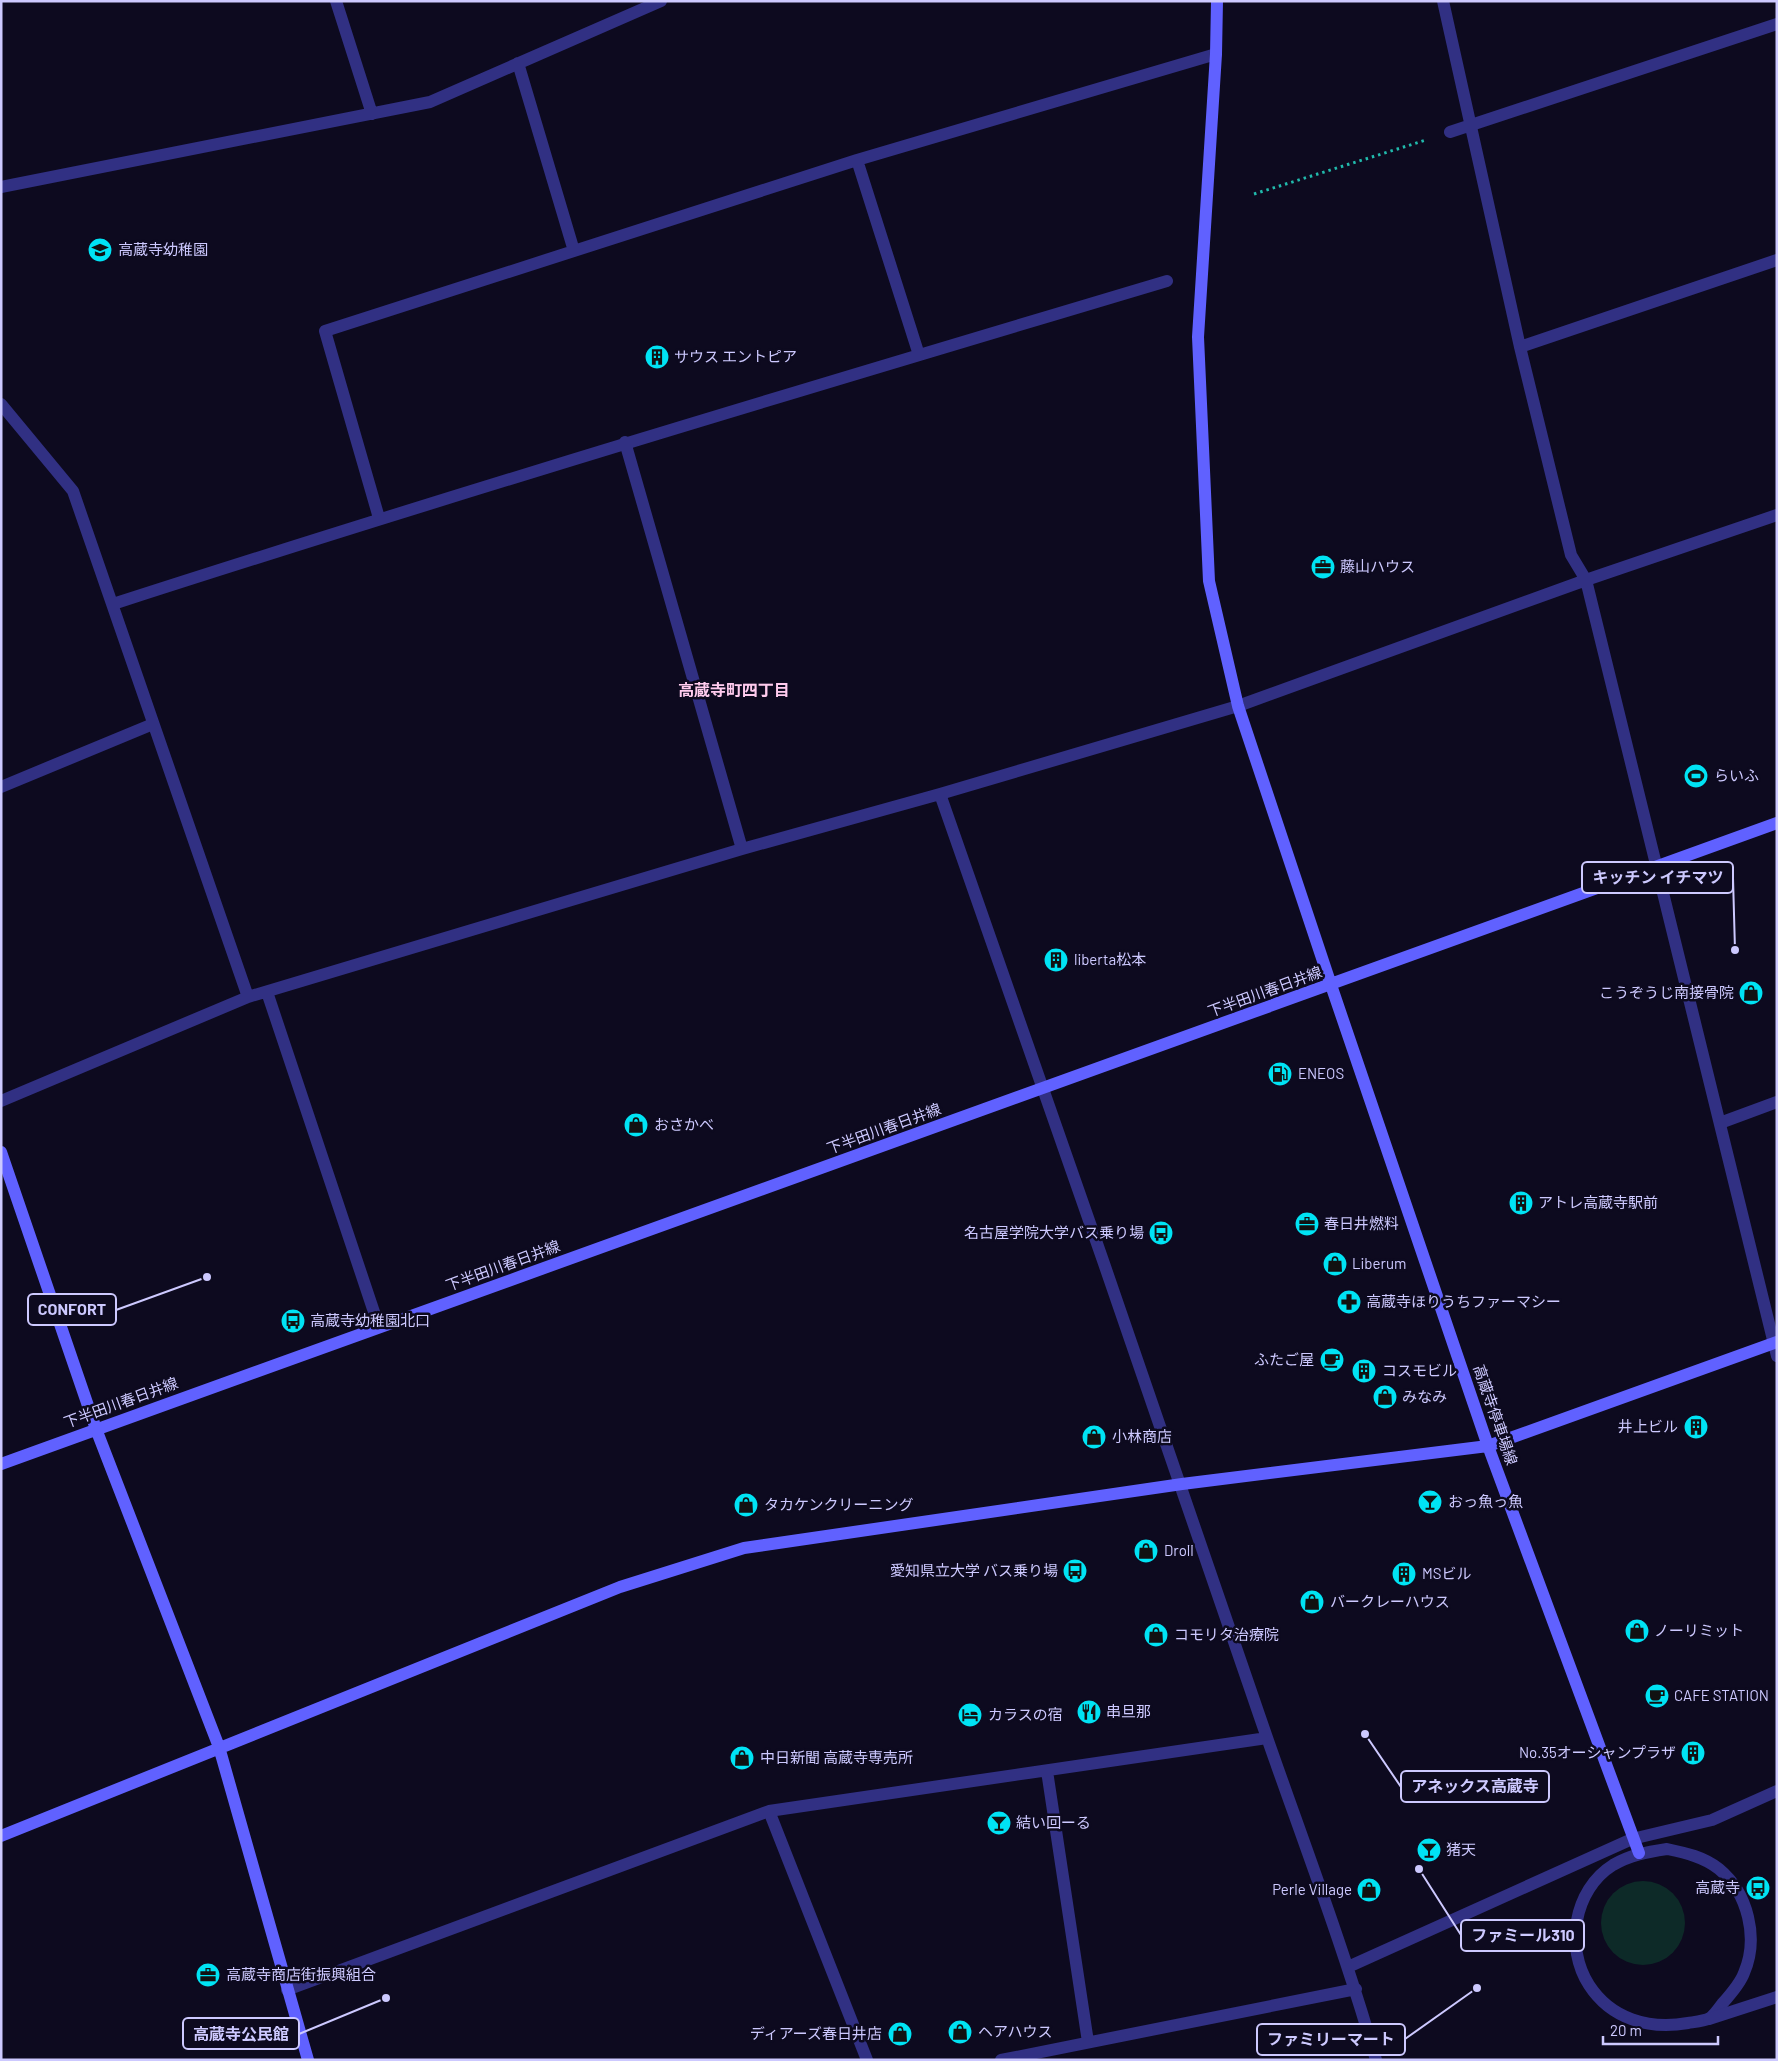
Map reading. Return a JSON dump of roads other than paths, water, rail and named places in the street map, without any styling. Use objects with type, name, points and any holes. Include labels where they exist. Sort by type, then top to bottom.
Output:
[{"type":"street","points":[[336,1],[372,114]]},
{"type":"street","points":[[1,187],[430,102],[661,1]]},
{"type":"street","name":"高蔵寺停車場線","points":[[1217,1],[1216,54],[1198,337],[1209,580],[1238,706],[1331,985],[1488,1446],[1632,1839],[1639,1853]]},
{"type":"street","points":[[1443,1],[1520,347],[1571,555],[1586,580],[1777,1356]]},
{"type":"street","points":[[1450,132],[1777,24]]},
{"type":"street","points":[[379,518],[324,331],[857,160],[1216,54]]},
{"type":"street","points":[[518,64],[574,251]]},
{"type":"street","points":[[857,160],[919,355]]},
{"type":"street","points":[[1520,347],[1777,260]]},
{"type":"street","points":[[113,604],[379,518],[625,442],[1167,281]]},
{"type":"street","points":[[1,404],[73,490],[248,997]]},
{"type":"street","points":[[625,442],[742,849]]},
{"type":"street","points":[[1,1101],[248,997],[742,849],[940,794],[1238,706],[1586,580],[1777,515]]},
{"type":"street","points":[[1,787],[153,724]]},
{"type":"street","points":[[940,794],[1182,1484],[1267,1738],[1356,1989],[1376,2060]]},
{"type":"street","name":"下半田川春日井線","points":[[1,1464],[96,1428],[1043,1089],[1777,823]]},
{"type":"street","points":[[267,992],[379,1327]]},
{"type":"street","points":[[1720,1123],[1777,1102]]},
{"type":"street","points":[[1,1152],[96,1428],[219,1747],[308,2060]]},
{"type":"street","points":[[1,1836],[620,1586],[744,1548],[1182,1484],[1488,1446],[1775,1342]]},
{"type":"street","points":[[287,1990],[769,1811],[1267,1738]]},
{"type":"street","points":[[1047,1771],[1088,2042]]},
{"type":"street","points":[[1348,1966],[1632,1839],[1712,1820],[1777,1791]]},
{"type":"street","points":[[769,1811],[868,2060]]},
{"type":"street","points":[[1709,2019],[1729,1996],[1744,1973],[1751,1945],[1749,1917],[1738,1891],[1719,1870],[1695,1855],[1667,1850],[1639,1853],[1612,1866],[1590,1887],[1578,1914],[1574,1944],[1581,1972],[1597,1997],[1620,2016],[1648,2025],[1678,2024],[1709,2019],[1777,1997]]},
{"type":"street","points":[[1001,2060],[1356,1989]]},
{"type":"place","name":"高蔵寺幼稚園","points":[[100,250]]},
{"type":"place","name":"サウス エントピア","points":[[657,357]]},
{"type":"place","name":"藤山ハウス","points":[[1323,567]]},
{"type":"place","name":"らいふ","points":[[1696,776]]},
{"type":"place","name":"キッチン イチマツ","points":[[1735,950]]},
{"type":"place","name":"liberta松本","points":[[1056,960]]},
{"type":"place","name":"こうぞうじ南接骨院","points":[[1751,993]]},
{"type":"place","name":"ENEOS","points":[[1280,1074]]},
{"type":"place","name":"おさかべ","points":[[636,1125]]},
{"type":"place","name":"アトレ高蔵寺駅前","points":[[1521,1203]]},
{"type":"place","name":"春日井燃料","points":[[1307,1224]]},
{"type":"place","name":"名古屋学院大学バス乗り場","points":[[1161,1233]]},
{"type":"place","name":"Liberum","points":[[1335,1264]]},
{"type":"place","name":"CONFORT","points":[[207,1277]]},
{"type":"place","name":"高蔵寺ほりうちファーマシー","points":[[1349,1302]]},
{"type":"place","name":"高蔵寺幼稚園北口","points":[[293,1321]]},
{"type":"place","name":"ふたご屋","points":[[1332,1360]]},
{"type":"place","name":"コスモビル","points":[[1364,1371]]},
{"type":"place","name":"みなみ","points":[[1385,1397]]},
{"type":"place","name":"井上ビル","points":[[1696,1427]]},
{"type":"place","name":"小林商店","points":[[1094,1437]]},
{"type":"place","name":"おっ魚っ魚","points":[[1430,1502]]},
{"type":"place","name":"タカケンクリーニング","points":[[746,1505]]},
{"type":"place","name":"Droll","points":[[1146,1551]]},
{"type":"place","name":"愛知県立大学 バス乗り場","points":[[1075,1571]]},
{"type":"place","name":"MSビル","points":[[1404,1574]]},
{"type":"place","name":"バークレーハウス","points":[[1312,1602]]},
{"type":"place","name":"ノーリミット","points":[[1637,1631]]},
{"type":"place","name":"コモリタ治療院","points":[[1156,1635]]},
{"type":"place","name":"CAFE STATION","points":[[1657,1696]]},
{"type":"place","name":"串旦那","points":[[1089,1712]]},
{"type":"place","name":"カラスの宿","points":[[970,1715]]},
{"type":"place","name":"アネックス高蔵寺","points":[[1365,1734]]},
{"type":"place","name":"No.35オーシャンプラザ","points":[[1693,1753]]},
{"type":"place","name":"中日新聞 高蔵寺専売所","points":[[742,1758]]},
{"type":"place","name":"結い回ーる","points":[[999,1823]]},
{"type":"place","name":"猪天","points":[[1429,1850]]},
{"type":"place","name":"ファミール310","points":[[1419,1869]]},
{"type":"place","name":"高蔵寺","points":[[1758,1888]]},
{"type":"place","name":"Perle Village","points":[[1369,1890]]},
{"type":"place","name":"高蔵寺商店街振興組合","points":[[208,1975]]},
{"type":"place","name":"ファミリーマート","points":[[1477,1988]]},
{"type":"place","name":"高蔵寺公民館","points":[[386,1998]]},
{"type":"place","name":"ヘアハウス","points":[[960,2032]]},
{"type":"place","name":"ディアーズ春日井店","points":[[900,2034]]},
{"type":"district","name":"高蔵寺町四丁目","points":[[734,690]]}]
